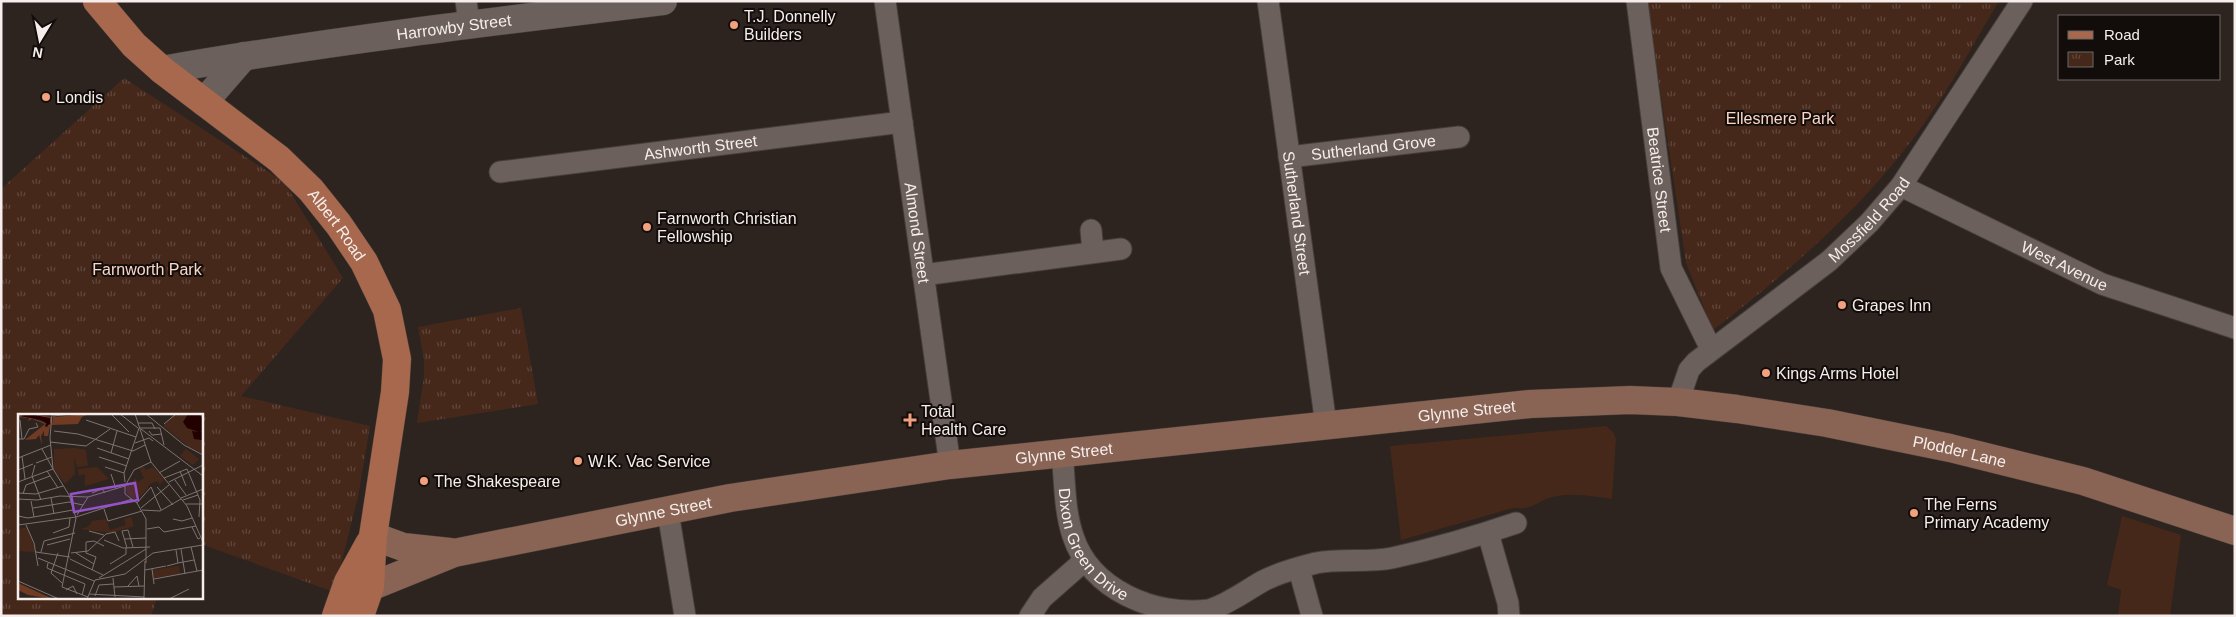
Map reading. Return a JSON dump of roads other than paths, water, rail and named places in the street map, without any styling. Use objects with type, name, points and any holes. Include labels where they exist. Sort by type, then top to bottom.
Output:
[{"type":"main road","name":"Albert Road","points":[[97,1],[134,45],[162,70],[279,159],[311,190],[340,225],[364,262],[387,310],[397,359],[389,438],[373,536]]},
{"type":"main road","name":"Glynne Street","points":[[370,587],[454,553],[668,512],[730,498],[950,465],[1530,404],[1630,400],[1678,402]]},
{"type":"main road","name":"Plodder Lane","points":[[1678,402],[1827,423],[2019,463],[2083,481],[2235,531]]},
{"type":"main road","name":"Glynne Street","points":[[373,536],[403,547],[454,553]]},
{"type":"main road","points":[[360,616],[370,587],[373,536]]},
{"type":"main road","points":[[336,616],[348,582],[373,536]]},
{"type":"street","name":"Harrowby Street","points":[[162,70],[244,56],[468,12],[663,1]]},
{"type":"street","name":"Almond Street","points":[[885,1],[950,465]]},
{"type":"street","name":"Sutherland Street","points":[[1268,1],[1326,425]]},
{"type":"street","name":"Beatrice Street","points":[[1637,1],[1670,268],[1711,349]]},
{"type":"street","name":"Mossfield Road","points":[[1678,402],[1689,370],[1711,349],[1760,315],[1829,261],[1902,186],[2022,1]]},
{"type":"street","points":[[204,102],[244,56]]},
{"type":"street","name":"Ashworth Street","points":[[500,172],[902,122]]},
{"type":"street","name":"Sutherland Grove","points":[[1289,158],[1459,137]]},
{"type":"street","name":"West Avenue","points":[[1902,186],[2102,284],[2235,328]]},
{"type":"street","points":[[1091,230],[1093,252]]},
{"type":"street","points":[[923,274],[1121,249]]},
{"type":"street","name":"Dixon Green Drive","points":[[1062,453],[1072,535],[1084,561],[1100,578],[1123,597],[1151,609],[1180,613],[1208,610],[1233,600],[1264,580],[1299,569],[1325,562],[1358,562],[1391,558],[1516,523]]},
{"type":"street","points":[[668,512],[685,616]]},
{"type":"street","points":[[1488,532],[1508,603],[1509,616]]},
{"type":"street","points":[[1030,616],[1042,598],[1084,561]]},
{"type":"street","points":[[1299,569],[1312,616]]},
{"type":"place","name":"T.J. Donnelly Builders","points":[[734,25]]},
{"type":"place","name":"Londis","points":[[46,97]]},
{"type":"place","name":"Farnworth Christian Fellowship","points":[[647,227]]},
{"type":"place","name":"Grapes Inn","points":[[1842,305]]},
{"type":"place","name":"Kings Arms Hotel","points":[[1766,373]]},
{"type":"place","name":"Total Health Care","points":[[910,420]]},
{"type":"place","name":"W.K. Vac Service","points":[[578,461]]},
{"type":"place","name":"The Shakespeare","points":[[424,481]]},
{"type":"place","name":"The Ferns Primary Academy","points":[[1914,513]]},
{"type":"park label","name":"Ellesmere Park","points":[[1780,118]]},
{"type":"park label","name":"Farnworth Park","points":[[147,269]]}]
